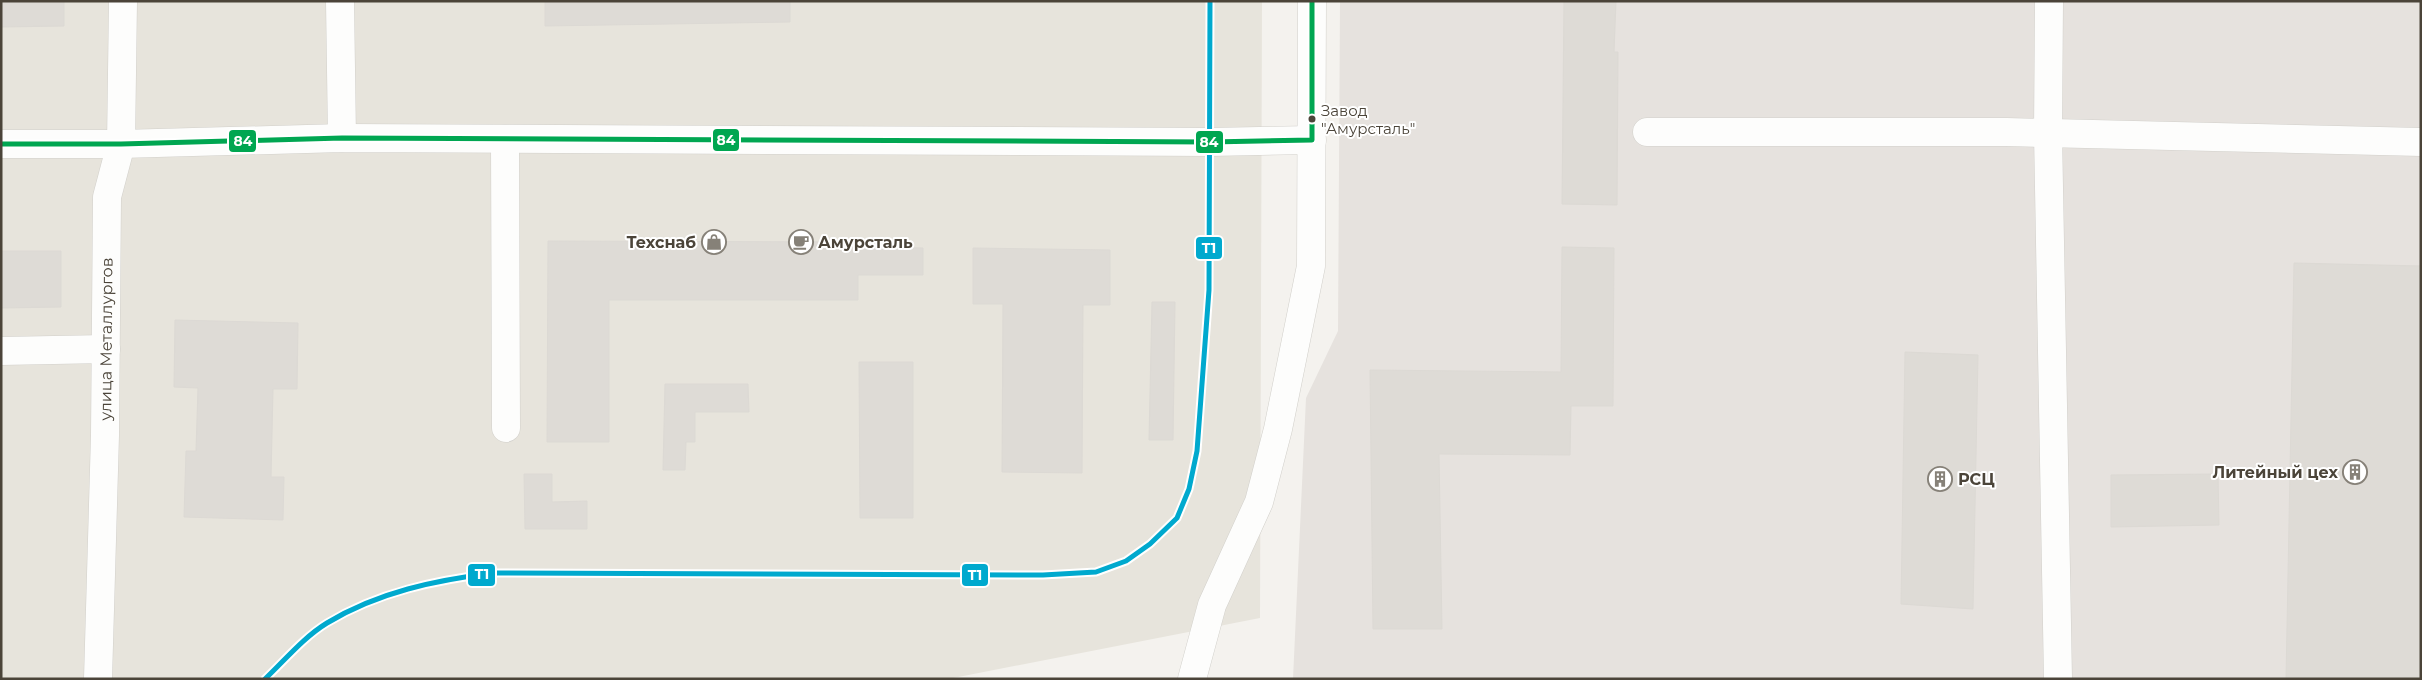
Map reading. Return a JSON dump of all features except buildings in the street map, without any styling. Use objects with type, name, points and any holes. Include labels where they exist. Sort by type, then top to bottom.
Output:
[{"type":"street","name":"улица Металлургов","points":[[98,679],[106,349],[107,198],[120,144],[123,1]]},
{"type":"street","points":[[340,1],[342,138]]},
{"type":"street","points":[[1192,679],[1212,605],[1259,502],[1278,429],[1311,266],[1312,1]]},
{"type":"street","points":[[2048,1],[2048,133],[2058,679]]},
{"type":"street","points":[[1648,132],[2048,133],[2421,142]]},
{"type":"street","points":[[1,144],[120,144],[342,138],[1190,142],[1312,140]]},
{"type":"street","points":[[505,139],[506,428]]},
{"type":"street","points":[[1,351],[106,349]]},
{"type":"shaded area","points":[[1,1],[1262,1],[1260,618],[948,679],[1,679]]},
{"type":"shaded area","points":[[1340,1],[2421,1],[2421,679],[1293,679],[1306,398],[1338,331]]},
{"type":"transit line","name":"T1","points":[[265,679],[310,635],[346,612],[387,595],[451,579],[494,573],[1043,575],[1096,572],[1126,561],[1150,544],[1177,518],[1189,489],[1197,451],[1209,290],[1210,1]]},
{"type":"transit line","name":"84","points":[[1,144],[121,144],[342,138],[1210,142],[1312,140],[1312,1]]},
{"type":"place","name":"Завод \"Амурсталь\"","points":[[1312,119]]},
{"type":"place","name":"Техснаб","points":[[714,242]]},
{"type":"place","name":"Амурсталь","points":[[801,242]]},
{"type":"place","name":"Литейный цех","points":[[2355,472]]},
{"type":"place","name":"РСЦ","points":[[1940,479]]}]
